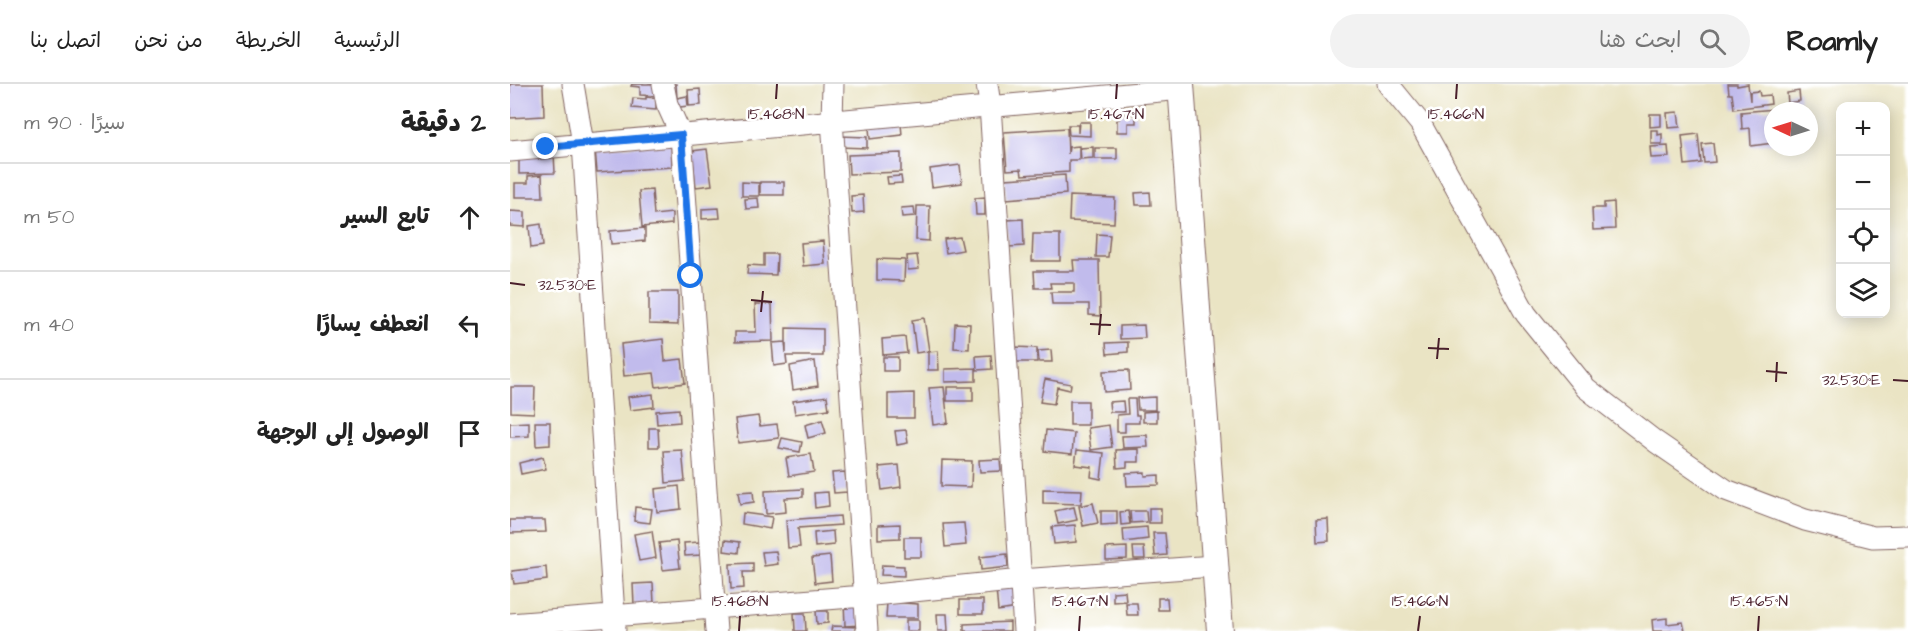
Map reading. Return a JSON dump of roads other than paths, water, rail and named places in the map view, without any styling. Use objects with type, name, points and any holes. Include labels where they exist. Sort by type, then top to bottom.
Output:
[{"type":"street","points":[[573,84],[583,144],[615,624]]},
{"type":"street","points":[[663,84],[667,104],[681,135],[716,631]]},
{"type":"street","points":[[833,84],[832,120],[867,631]]},
{"type":"street","points":[[987,84],[1024,631]]},
{"type":"street","points":[[1388,84],[1420,123],[1526,314],[1586,388],[1656,442],[1726,490],[1828,526],[1873,537],[1908,537]]},
{"type":"street","points":[[510,151],[1182,87],[1220,631]]},
{"type":"street","points":[[510,624],[615,624],[714,607],[864,596],[1021,580],[1214,566]]}]
